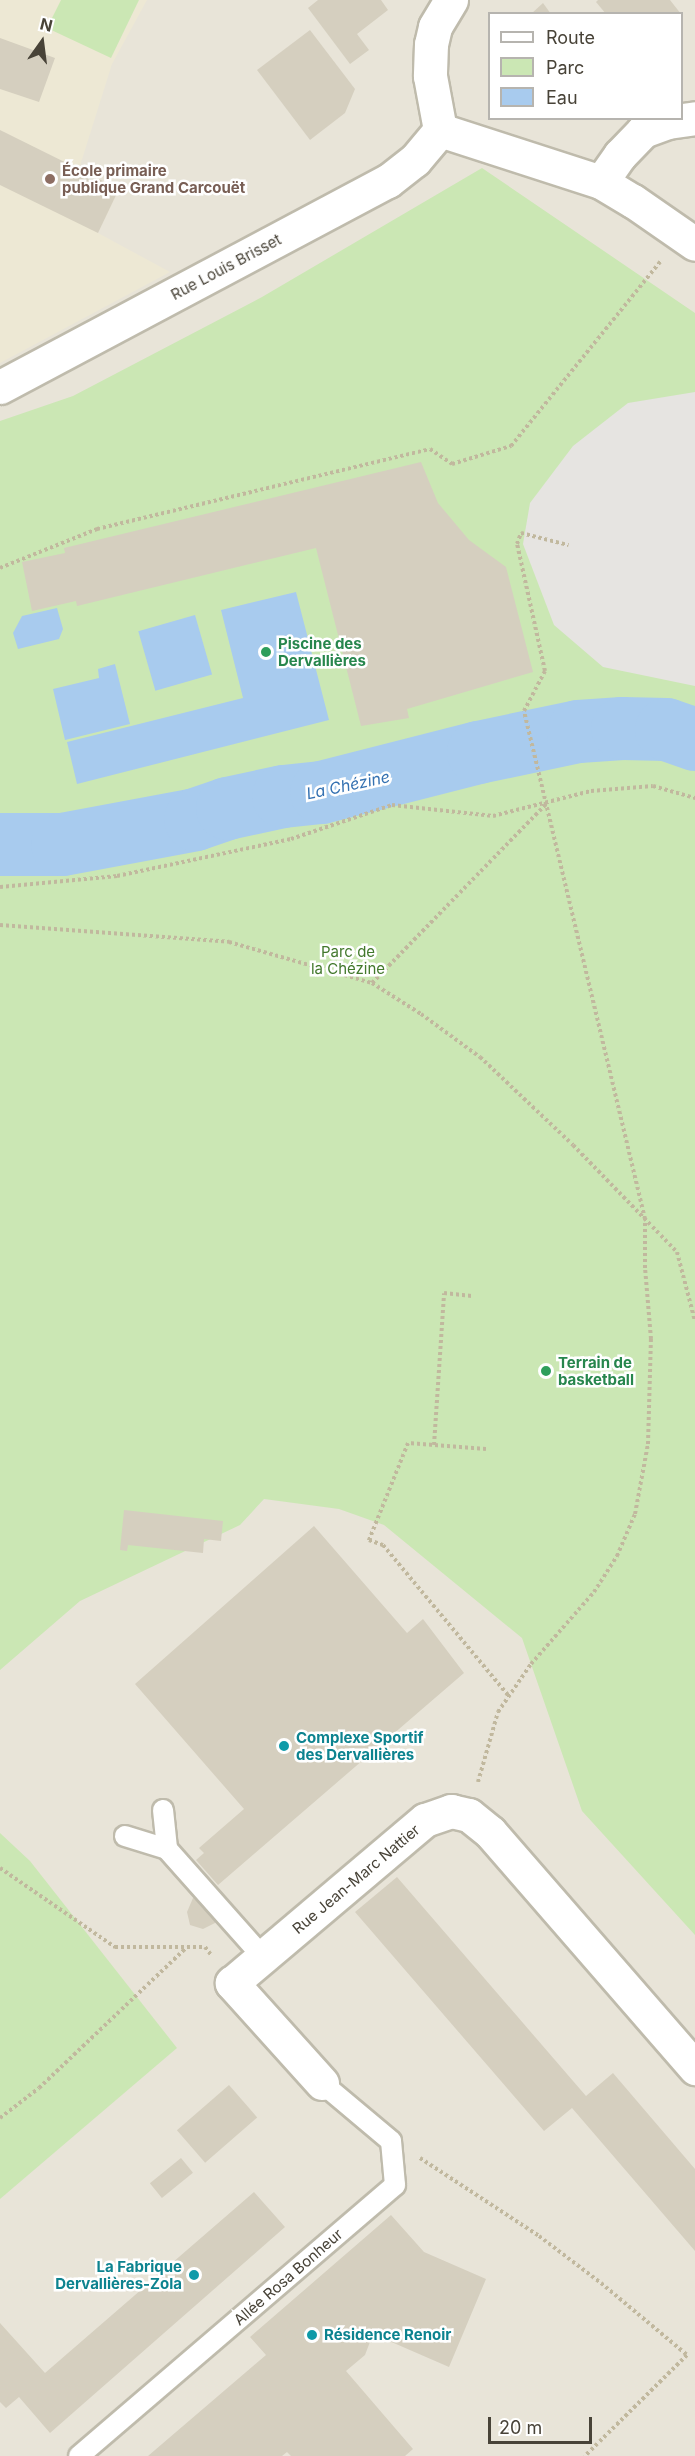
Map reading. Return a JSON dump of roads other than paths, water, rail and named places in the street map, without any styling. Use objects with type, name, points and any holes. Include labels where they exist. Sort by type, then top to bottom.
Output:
[{"type":"street","points":[[451,0],[435,27],[431,44],[430,76],[440,130],[601,182],[695,244]]},
{"type":"street","points":[[601,182],[620,155],[643,131],[682,120]]},
{"type":"street","name":"Rue Louis Brisset","points":[[0,387],[388,181],[415,160],[440,130]]},
{"type":"street","name":"Rue Jean-Marc Nattier","points":[[322,2083],[232,1983],[425,1820],[451,1811],[469,1815],[490,1832],[695,2068]]},
{"type":"lane","points":[[163,1810],[167,1849]]},
{"type":"lane","points":[[125,1836],[167,1849],[262,1957]]},
{"type":"lane","name":"Allée Rosa Bonheur","points":[[79,2456],[395,2185],[391,2141],[322,2083]]},
{"type":"water","points":[[296,592],[329,720],[77,784],[67,742],[243,698],[221,610]]},
{"type":"water","points":[[57,608],[63,629],[59,639],[18,649],[13,633],[22,616]]},
{"type":"water","points":[[195,615],[212,675],[155,691],[138,631]]},
{"type":"water","points":[[115,664],[130,724],[65,740],[53,689],[99,678],[98,669]]},
{"type":"waterway","name":"La Chézine","points":[[0,844],[62,844],[195,819],[227,808],[283,796],[321,792],[478,752],[578,731],[622,728],[666,729],[695,739]]},
{"type":"place","name":"École primaire publique Grand Carcouët","points":[[50,179]]},
{"type":"place","name":"Piscine des Dervallières","points":[[266,652]]},
{"type":"place","name":"Terrain de basketball","points":[[546,1371]]},
{"type":"place","name":"Complexe Sportif des Dervallières","points":[[284,1746]]},
{"type":"place","name":"La Fabrique Dervallières-Zola","points":[[194,2275]]},
{"type":"place","name":"Résidence Renoir","points":[[312,2335]]},
{"type":"park label","name":"Parc de la Chézine","points":[[348,960]]}]
